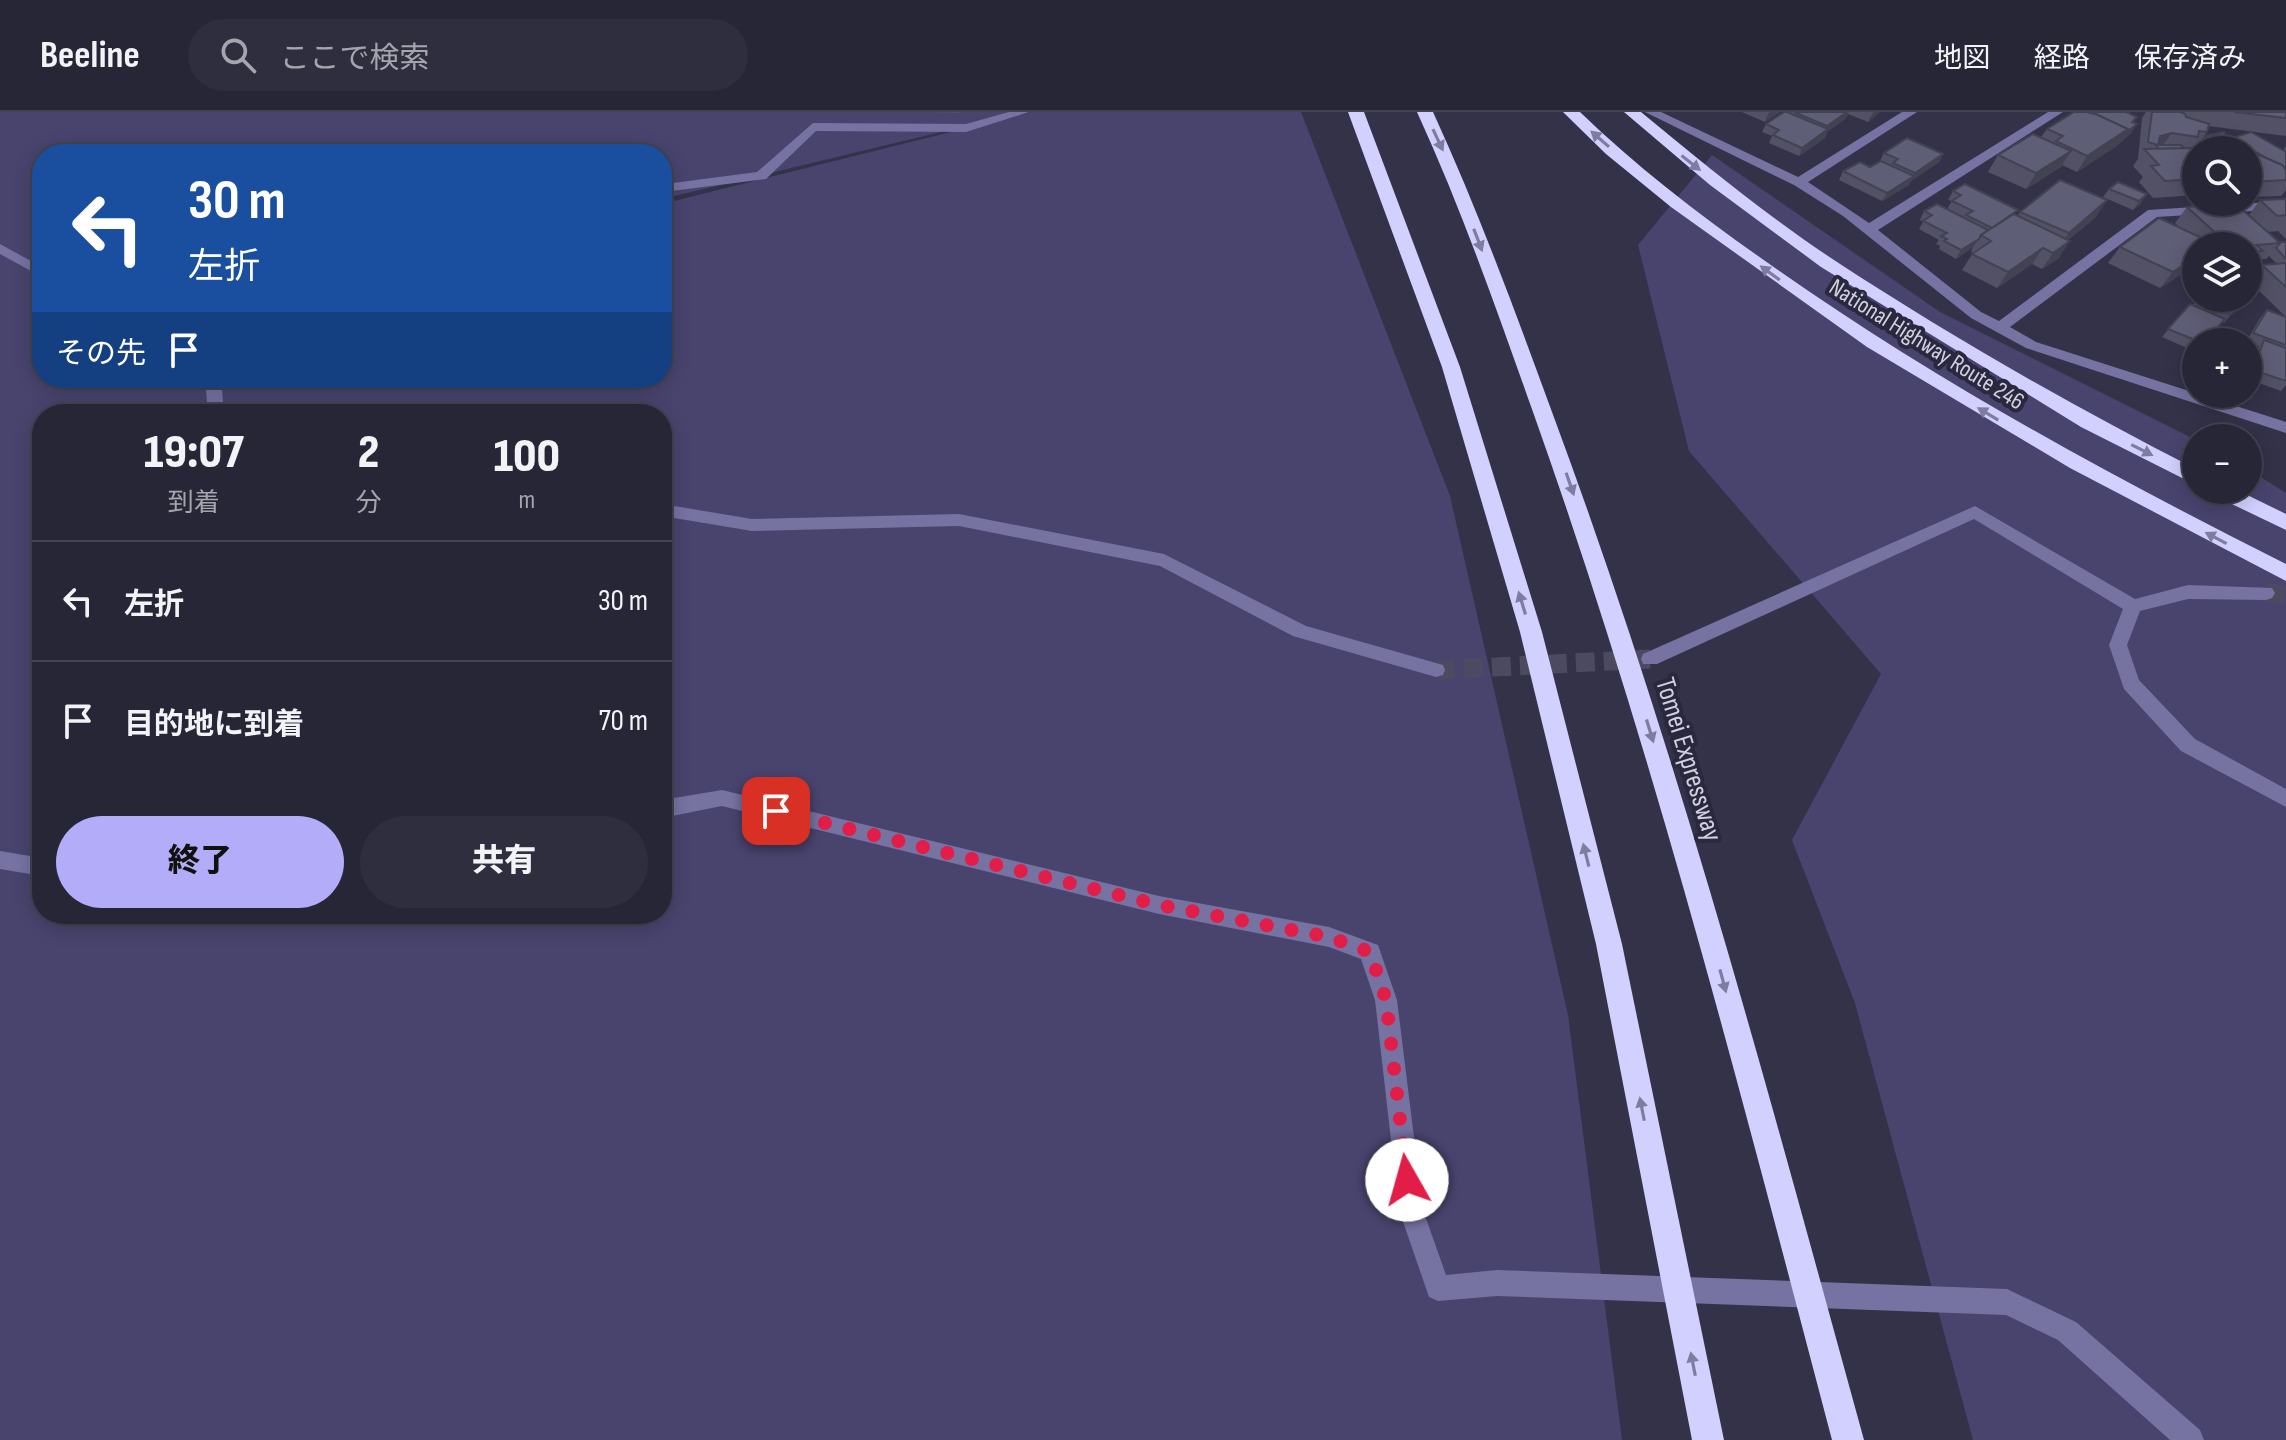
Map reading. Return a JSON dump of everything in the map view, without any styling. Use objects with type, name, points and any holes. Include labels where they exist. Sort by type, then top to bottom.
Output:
[{"type":"highway","points":[[1356,112],[1451,367],[1531,632],[1609,944],[1708,1440]]},
{"type":"highway","name":"Tomei Expressway","points":[[1425,112],[1451,167],[1561,457],[1619,629],[1706,917],[1848,1440]]},
{"type":"highway","name":"National Highway Route 246","points":[[1571,112],[1677,205],[1826,314],[2043,447],[2286,573]]},
{"type":"highway","name":"National Highway Route 246","points":[[1632,112],[1716,182],[1827,263],[2088,422],[2182,471]]},
{"type":"highway","points":[[2248,504],[2286,523]]},
{"type":"street","points":[[672,187],[761,176],[813,127],[966,128],[1023,112]]},
{"type":"street","points":[[1651,112],[1799,182],[1869,229],[1931,282],[1976,315],[2031,345],[2286,428]]},
{"type":"street","points":[[1799,182],[1911,112]]},
{"type":"street","points":[[1869,229],[2057,112]]},
{"type":"street","points":[[1999,328],[2153,213],[2286,205]]},
{"type":"street","points":[[0,248],[32,267]]},
{"type":"street","points":[[672,512],[752,525],[959,520],[1164,560],[1300,631],[1436,670]]},
{"type":"street","points":[[1650,659],[1975,512],[2133,606],[2188,592],[2266,593]]},
{"type":"street","points":[[2133,606],[2118,645],[2131,684],[2188,745],[2286,799]]},
{"type":"street","points":[[672,807],[722,798],[1159,905],[1329,937],[1370,952],[1386,1000],[1411,1210],[1438,1288],[1497,1283],[2007,1302],[2067,1331],[2190,1440]]},
{"type":"street","points":[[0,860],[32,865]]},
{"type":"shaded area","points":[[0,112],[1024,112],[672,197],[672,144],[32,144],[32,388],[672,388],[672,202],[1031,112],[1301,112],[1450,496],[1568,1015],[1622,1440],[0,1440]]},
{"type":"shaded area","points":[[1712,155],[1940,312],[2182,433],[2182,504],[2262,504],[2262,478],[2286,493],[2286,1440],[1973,1440],[1855,1003],[1792,840],[1881,674],[1689,451],[1638,245]]},
{"type":"building","points":[[1784,112],[1828,129],[1802,148],[1773,135],[1779,130],[1766,124]]},
{"type":"building","points":[[1794,112],[1847,112],[1827,126]]},
{"type":"building","points":[[2074,112],[2096,114],[2128,129],[2087,156],[2056,141],[2063,136],[2047,129]]},
{"type":"building","points":[[2087,112],[2129,112],[2137,117],[2132,122],[2137,124],[2125,134],[2128,129]]},
{"type":"building","points":[[2152,112],[2180,112],[2209,124],[2207,132],[2199,131],[2198,136],[2172,133],[2160,136],[2158,145],[2148,142]]},
{"type":"building","points":[[2234,112],[2286,112],[2286,118]]},
{"type":"building","points":[[2224,132],[2226,136],[2205,136]]},
{"type":"building","points":[[2033,134],[2071,151],[2036,173],[1998,155]]},
{"type":"building","points":[[1907,138],[1943,154],[1915,173],[1893,163],[1898,159],[1884,153]]},
{"type":"building","points":[[2262,138],[2286,152],[2286,168],[2282,165],[2262,156]]},
{"type":"building","points":[[2156,145],[2182,146],[2182,148],[2159,149]]},
{"type":"building","points":[[2182,148],[2182,180],[2165,181],[2151,166],[2159,165],[2144,149]]},
{"type":"building","points":[[2262,156],[2282,165],[2286,170],[2286,180],[2262,181]]},
{"type":"building","points":[[1881,161],[1914,176],[1887,193],[1843,171],[1860,162],[1870,167]]},
{"type":"building","points":[[2060,180],[2107,200],[2069,233],[2020,212]]},
{"type":"building","points":[[2118,182],[2147,194],[2139,201],[2109,189]]},
{"type":"building","points":[[1965,184],[2018,210],[1992,228],[1966,215],[1973,211],[1952,201],[1961,195],[1953,191]]},
{"type":"building","points":[[2286,199],[2286,215],[2277,216],[2262,200]]},
{"type":"building","points":[[1937,204],[1988,230],[1961,250],[1944,241],[1947,239],[1941,236],[1947,233],[1923,221],[1932,215],[1924,211]]},
{"type":"building","points":[[2014,214],[2070,241],[2053,253],[2043,248],[2008,272],[1972,254],[1991,241],[1981,235]]},
{"type":"building","points":[[2197,216],[2250,216],[2280,243],[2262,244],[2262,232],[2215,232]]},
{"type":"building","points":[[2159,218],[2189,232],[2182,232],[2182,266],[2173,272],[2120,247]]},
{"type":"building","points":[[2279,242],[2286,242],[2286,259],[2276,248]]},
{"type":"building","points":[[2286,263],[2286,287],[2262,265]]},
{"type":"building","points":[[2267,310],[2286,317],[2286,345],[2262,336],[2262,328],[2256,328]]},
{"type":"building","points":[[2183,312],[2209,312],[2225,319],[2217,328],[2182,328],[2182,335],[2168,329]]},
{"type":"building","points":[[2264,340],[2286,348],[2286,381],[2262,373]]},
{"type":"tunnel","points":[[2266,593],[2286,595]]},
{"type":"tunnel","points":[[1436,670],[1650,659]]},
{"type":"route","points":[[776,811],[1159,905],[1329,937],[1370,952],[1386,1000],[1407,1180]]}]
